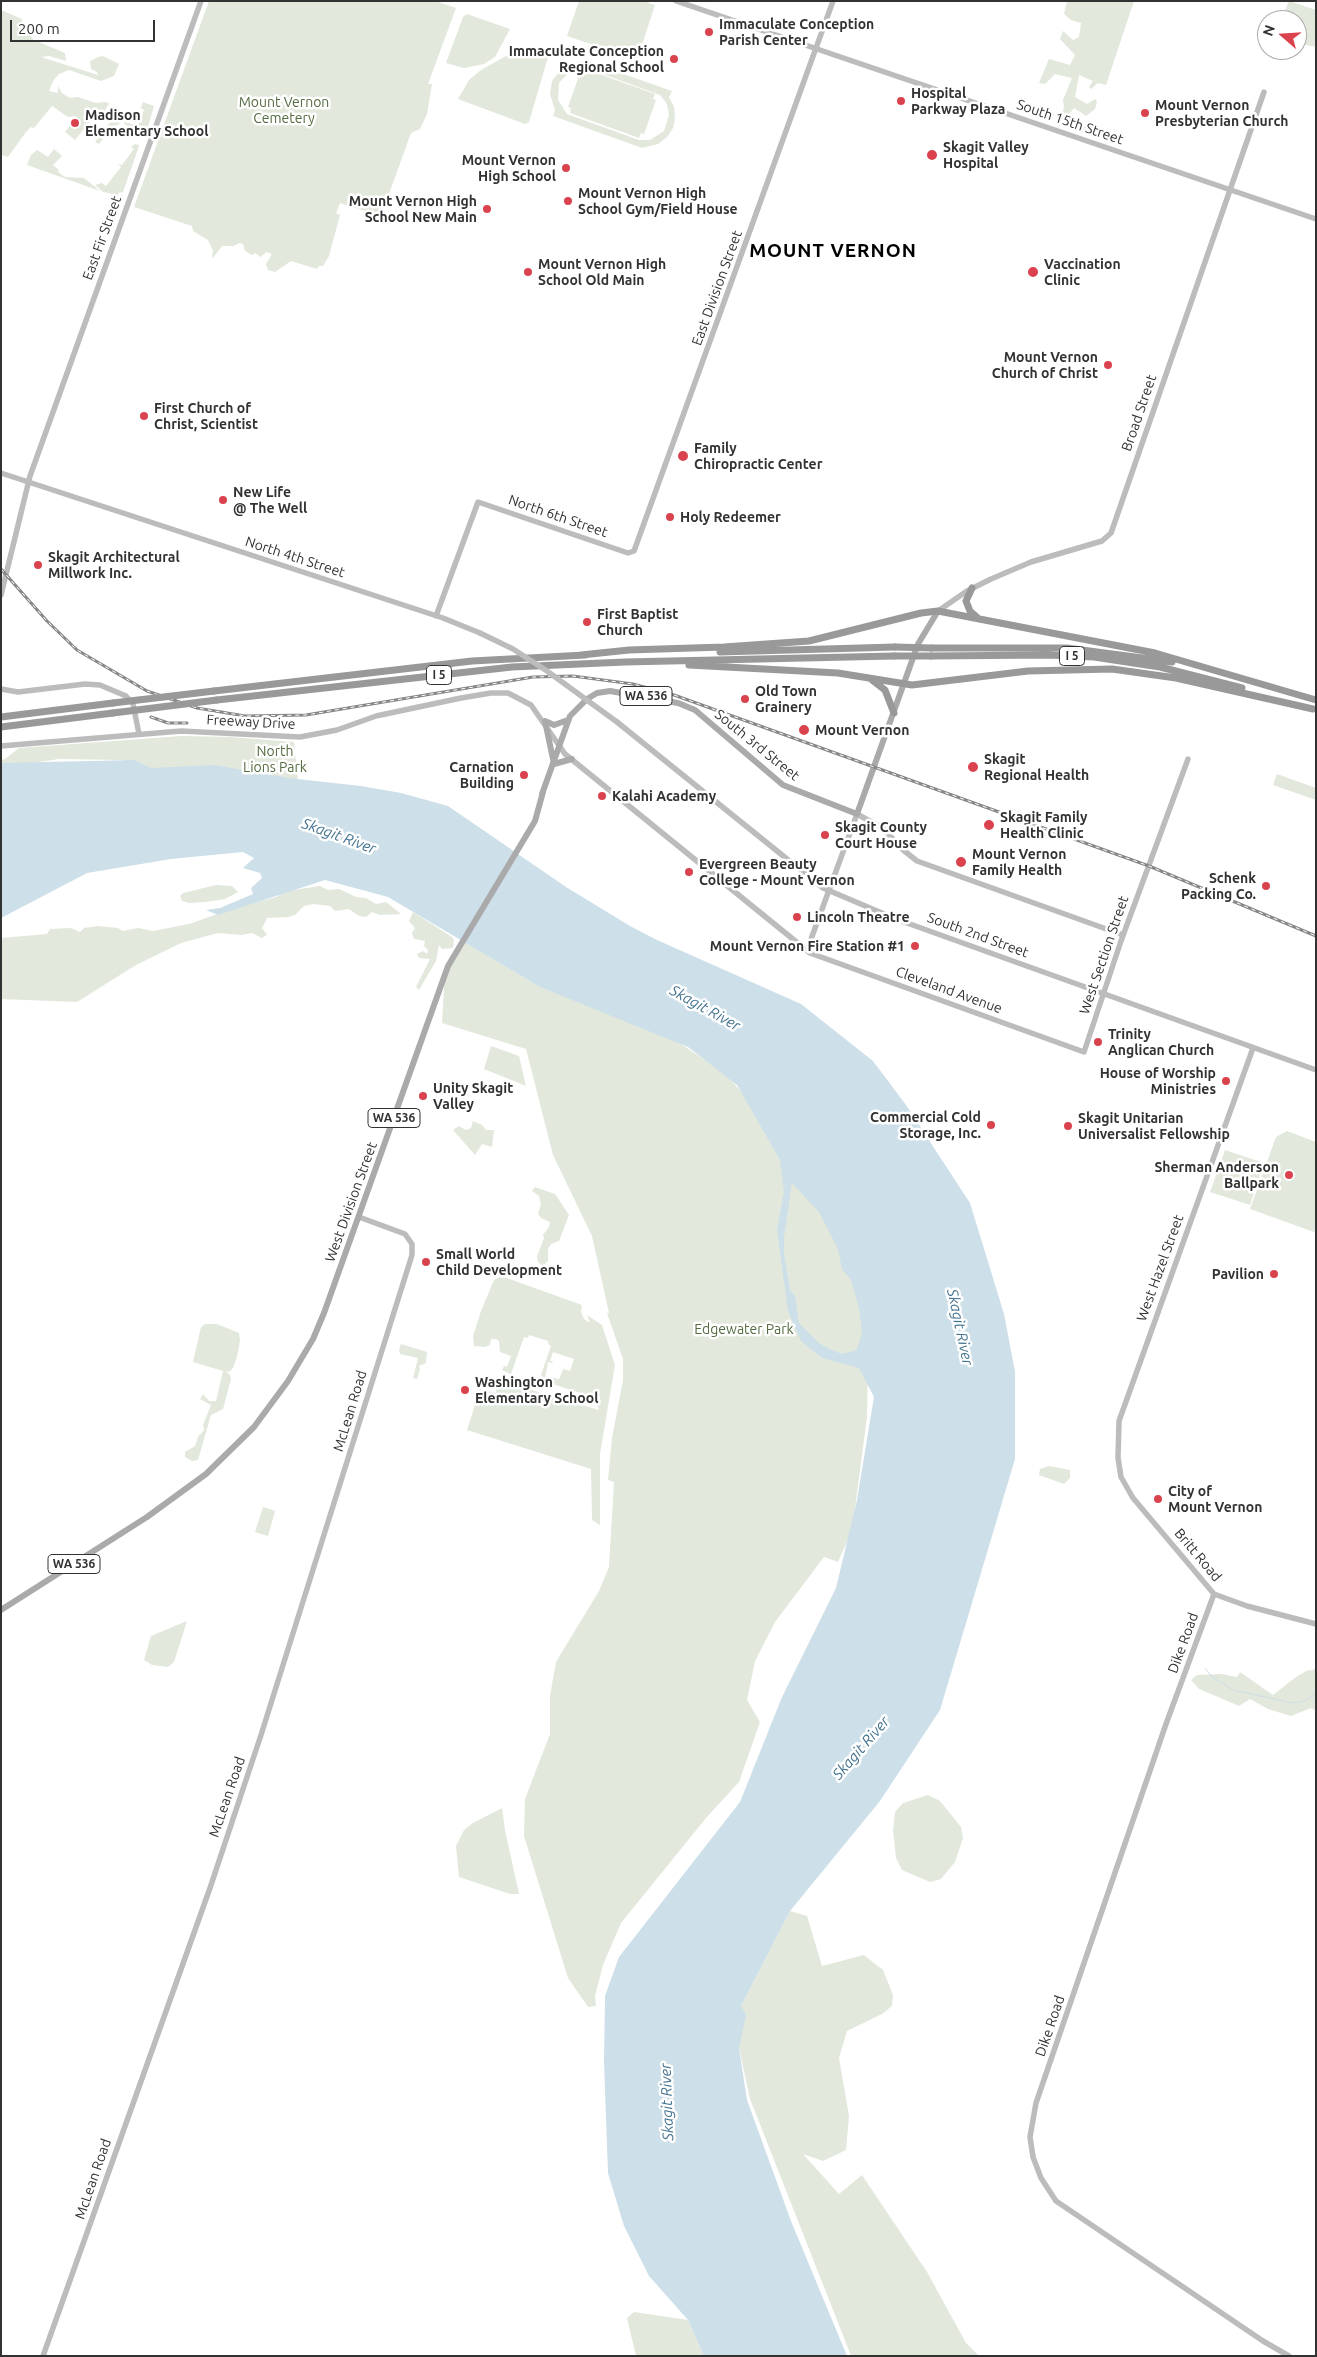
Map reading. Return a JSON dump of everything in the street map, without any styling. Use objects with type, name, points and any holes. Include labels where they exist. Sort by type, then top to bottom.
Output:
[{"type":"highway","points":[[972,588],[966,601],[970,611],[979,619]]},
{"type":"highway","points":[[581,655],[630,650],[724,647],[809,641],[922,613],[938,612],[1155,652],[1197,666]]},
{"type":"highway","name":"I 5","points":[[1,717],[436,665],[581,655],[895,648],[1067,648],[1110,652],[1197,666],[1316,700]]},
{"type":"highway","name":"I 5","points":[[1,727],[217,700],[512,667],[894,656],[1048,654],[1094,657],[1160,667],[1314,709]]},
{"type":"highway","points":[[662,662],[682,665],[838,673],[904,684],[1028,670],[1112,669],[1176,678],[1314,709]]},
{"type":"highway","points":[[864,677],[886,690],[894,713]]},
{"type":"main road","name":"Broad Street","points":[[857,814],[921,637],[938,612]]},
{"type":"main road","name":"South 3rd Street","points":[[568,720],[579,705],[596,693],[610,691],[678,702],[695,710],[783,785],[857,814]]},
{"type":"main road","points":[[544,721],[554,725],[568,720]]},
{"type":"main road","name":"West Division Street","points":[[1,1610],[186,1490],[219,1463],[254,1427],[273,1403],[313,1339],[359,1217],[448,966],[530,828],[544,796],[543,792],[568,720]]},
{"type":"main road","points":[[544,721],[554,764],[572,759]]},
{"type":"street","name":"East Fir Street","points":[[1,595],[28,483],[201,1]]},
{"type":"street","name":"South 15th Street","points":[[676,1],[1316,219]]},
{"type":"street","name":"East Division Street","points":[[630,553],[636,548],[834,1]]},
{"type":"street","name":"Broad Street","points":[[938,612],[972,588],[1031,562],[1102,541],[1111,533],[1264,92]]},
{"type":"street","name":"North 4th Street","points":[[1,473],[436,616],[497,640],[547,671]]},
{"type":"street","name":"North 6th Street","points":[[436,616],[478,502],[630,553]]},
{"type":"street","name":"South 2nd Street","points":[[547,671],[617,722],[816,885],[829,892],[896,919],[1316,1070]]},
{"type":"street","points":[[1,689],[18,692],[85,684],[100,685],[118,691],[130,700],[133,704],[139,734]]},
{"type":"street","name":"Freeway Drive","points":[[1,746],[181,731],[300,737],[337,730],[376,716],[492,693],[508,693],[528,701],[544,721],[559,747],[572,759]]},
{"type":"street","name":"Cleveland Avenue","points":[[572,759],[807,950],[1084,1052]]},
{"type":"street","name":"West Section Street","points":[[1084,1052],[1102,994],[1188,759]]},
{"type":"street","points":[[807,950],[857,814]]},
{"type":"street","name":"South 3rd Street","points":[[857,814],[884,830],[902,849],[917,861],[1123,936]]},
{"type":"street","name":"West Hazel Street","points":[[1117,1441],[1119,1421],[1253,1048]]},
{"type":"street","name":"McLean Road","points":[[43,2356],[210,1888],[261,1735],[412,1255],[410,1239],[394,1229],[359,1217]]},
{"type":"street","name":"Britt Road","points":[[1117,1441],[1121,1476],[1133,1498],[1214,1594],[1248,1606],[1316,1624]]},
{"type":"street","name":"Dike Road","points":[[1214,1594],[1166,1724],[1036,2103],[1030,2137],[1033,2157],[1041,2178],[1056,2201],[1263,2341],[1289,2356]]},
{"type":"green space","name":"Mount Vernon Cemetery","points":[[209,1],[436,1],[456,8],[428,84],[432,84],[427,114],[420,129],[411,133],[381,216],[340,203],[336,213],[340,215],[329,256],[323,266],[319,266],[317,269],[291,261],[275,272],[268,270],[266,264],[272,254],[266,252],[261,257],[255,253],[252,255],[245,251],[243,244],[240,243],[233,246],[222,246],[213,258],[213,251],[208,240],[193,231],[192,226],[134,207]]},
{"type":"green space","points":[[579,1],[643,1],[655,5],[637,60],[567,36]]},
{"type":"green space","points":[[1067,1],[1134,1],[1106,85],[1098,83],[1091,89],[1089,87],[1093,81],[1079,75],[1075,97],[1087,104],[1095,99],[1097,102],[1095,109],[1086,116],[1074,108],[1065,119],[1090,129],[1087,134],[1060,121],[1064,107],[1063,100],[1072,78],[1055,74],[1045,84],[1039,83],[1049,59],[1070,65],[1075,55],[1060,39],[1063,31],[1073,40],[1079,37],[1081,23],[1071,20],[1064,14]]},
{"type":"green space","points":[[1289,1],[1316,10],[1316,47],[1307,45],[1307,10],[1285,10]]},
{"type":"green space","points":[[1,10],[22,19],[21,27],[34,40],[65,53],[66,61],[49,56],[41,57],[98,75],[97,72],[91,69],[90,61],[103,56],[119,64],[114,76],[101,81],[69,70],[59,74],[53,81],[49,91],[58,93],[58,86],[62,93],[70,98],[78,97],[96,103],[109,103],[103,114],[98,111],[75,140],[65,132],[76,116],[68,117],[52,106],[34,128],[31,127],[26,132],[8,157],[1,155]]},
{"type":"green space","points":[[467,14],[510,29],[495,57],[484,64],[464,68],[446,63],[463,17]]},
{"type":"green space","points":[[528,52],[549,54],[529,122],[525,124],[458,99],[469,80],[481,70],[506,56]]},
{"type":"green space","points":[[580,61],[589,62],[672,91],[669,97],[674,107],[675,118],[673,128],[667,137],[658,144],[642,148],[553,116],[555,110],[550,94],[552,81],[562,68]],"holes":[[[586,68],[660,95],[667,104],[669,115],[664,131],[650,140],[639,140],[567,114],[558,100],[559,83],[570,71]]]},
{"type":"green space","points":[[585,69],[655,94],[653,99],[656,100],[644,134],[641,133],[639,138],[570,113],[571,108],[568,107],[580,73],[584,74]]},
{"type":"green space","points":[[143,102],[154,106],[147,130],[142,133],[124,124],[125,122],[138,126],[144,110],[141,108]]},
{"type":"green space","points":[[111,107],[124,111],[123,114],[119,113],[117,115],[122,117],[121,120],[118,119],[120,124],[112,127],[99,144],[95,142],[111,121],[107,114]]},
{"type":"green space","points":[[135,144],[139,145],[123,192],[118,193],[119,195],[103,192],[95,185],[102,183],[106,186],[121,167],[118,164],[122,165],[134,149],[131,147]]},
{"type":"green space","points":[[54,149],[62,156],[53,165],[59,170],[58,172],[65,177],[84,178],[100,191],[27,165],[31,155],[37,150],[48,157]]},
{"type":"green space","name":"North Lions Park","points":[[181,736],[231,737],[294,742],[298,781],[159,772],[123,760],[59,759],[26,764],[1,774],[1,760],[19,748]]},
{"type":"green space","points":[[1277,774],[1316,788],[1316,800],[1273,785]]},
{"type":"green space","points":[[216,885],[232,886],[238,892],[225,899],[206,902],[189,903],[182,901],[180,896],[183,893]]},
{"type":"green space","points":[[320,886],[328,890],[339,889],[356,897],[366,898],[376,904],[386,902],[401,914],[380,915],[372,912],[366,917],[359,916],[349,909],[335,911],[330,906],[313,904],[304,906],[295,915],[267,918],[262,928],[267,935],[262,938],[252,933],[242,935],[218,933],[181,943],[136,965],[77,1002],[1,999],[1,938],[47,934],[50,929],[71,928],[80,932],[84,928],[98,926],[118,928],[123,931],[138,928],[153,931],[189,924],[229,910],[276,897],[287,891]]},
{"type":"green space","points":[[413,912],[454,940],[453,948],[442,949],[439,945],[436,961],[419,990],[416,987],[430,959],[419,958],[417,954],[423,951],[427,954],[428,950],[424,946],[425,941],[414,939],[412,933],[415,928],[409,921]]},
{"type":"green space","name":"Edgewater Park","points":[[461,940],[540,987],[668,1035],[728,1076],[794,1156],[869,1311],[867,1417],[852,1531],[838,1562],[824,1557],[775,1622],[755,1661],[747,1700],[760,1722],[739,1782],[706,1818],[621,1923],[603,1965],[595,1996],[596,2006],[588,2007],[568,1978],[524,1836],[525,1799],[550,1734],[550,1696],[556,1662],[599,1591],[609,1567],[614,1482],[608,1480],[612,1438],[623,1380],[623,1359],[607,1313],[609,1313],[592,1236],[553,1155],[526,1049],[442,1023],[445,972]]},
{"type":"green space","points":[[491,1046],[519,1056],[526,1086],[484,1069]]},
{"type":"green space","points":[[473,1121],[482,1125],[486,1130],[494,1130],[492,1147],[482,1144],[475,1155],[453,1130],[459,1126],[466,1130],[471,1128]]},
{"type":"green space","name":"Sherman Anderson Ballpark","points":[[1287,1131],[1316,1142],[1316,1231],[1314,1232],[1250,1209],[1276,1137]]},
{"type":"green space","points":[[1225,1150],[1264,1163],[1250,1205],[1210,1192]]},
{"type":"green space","points":[[535,1187],[555,1194],[569,1215],[559,1241],[551,1244],[548,1249],[548,1261],[543,1266],[538,1262],[537,1256],[544,1238],[543,1235],[550,1222],[541,1218],[538,1214],[541,1204],[539,1196],[532,1191]]},
{"type":"green space","points":[[501,1276],[582,1305],[581,1312],[584,1319],[590,1323],[587,1315],[602,1325],[615,1365],[600,1454],[600,1525],[592,1520],[591,1469],[467,1430],[480,1389],[496,1393],[497,1383],[491,1382],[498,1377],[535,1391],[599,1410],[595,1398],[547,1382],[549,1377],[559,1379],[563,1369],[570,1371],[574,1359],[553,1352],[550,1361],[553,1363],[548,1362],[545,1379],[541,1375],[551,1346],[548,1344],[548,1341],[529,1335],[528,1338],[524,1337],[511,1374],[502,1370],[504,1366],[507,1367],[511,1356],[500,1352],[499,1341],[491,1339],[490,1345],[485,1347],[474,1346],[473,1336],[481,1311],[494,1280]]},
{"type":"green space","points":[[205,1324],[217,1324],[239,1333],[240,1341],[233,1368],[229,1372],[225,1371],[230,1375],[231,1379],[223,1409],[211,1415],[198,1460],[192,1461],[185,1457],[185,1452],[195,1446],[198,1437],[204,1430],[203,1425],[211,1405],[200,1399],[203,1394],[209,1401],[216,1401],[223,1371],[193,1362],[201,1327]]},
{"type":"green space","points":[[401,1344],[427,1352],[426,1363],[419,1366],[417,1379],[413,1378],[418,1358],[400,1354]]},
{"type":"green space","points":[[1049,1466],[1070,1470],[1070,1478],[1064,1484],[1039,1475],[1040,1469]]},
{"type":"green space","points":[[263,1507],[275,1511],[268,1536],[255,1532]]},
{"type":"green space","points":[[187,1621],[174,1662],[168,1667],[152,1665],[144,1660],[151,1636]]},
{"type":"green space","points":[[1316,1669],[1316,1711],[1311,1708],[1291,1716],[1268,1709],[1250,1699],[1239,1706],[1199,1689],[1191,1680],[1197,1675],[1221,1674],[1237,1677],[1240,1672],[1273,1695],[1296,1677],[1306,1671]]},
{"type":"green space","points":[[928,1795],[940,1801],[961,1827],[963,1838],[955,1862],[941,1879],[930,1882],[902,1870],[896,1858],[893,1830],[895,1812],[903,1803]]},
{"type":"green space","points":[[502,1808],[519,1894],[510,1894],[459,1877],[456,1846],[464,1830],[473,1823]]},
{"type":"green space","points":[[790,1911],[807,1916],[822,1966],[864,1955],[883,1970],[893,1995],[892,2006],[882,2014],[847,2031],[839,2058],[849,2116],[846,2150],[823,2161],[803,2154],[839,2194],[862,2175],[927,2272],[966,2343],[979,2356],[851,2356],[750,2099],[739,2048],[741,2006]]},
{"type":"green space","points":[[634,2312],[688,2320],[704,2356],[636,2356],[627,2318]]},
{"type":"water","name":"Skagit River","points":[[134,760],[151,768],[215,765],[288,778],[361,786],[401,793],[448,806],[566,887],[630,926],[657,940],[801,1004],[873,1061],[906,1105],[970,1203],[1004,1314],[1015,1372],[1015,1459],[940,1710],[880,1801],[790,1911],[741,2006],[746,2015],[739,2048],[747,2100],[791,2221],[847,2356],[704,2356],[688,2320],[649,2276],[624,2226],[608,2173],[604,2062],[605,1996],[619,1957],[740,1802],[782,1697],[836,1588],[857,1500],[874,1397],[859,1368],[822,1358],[801,1341],[788,1311],[777,1230],[784,1192],[780,1160],[737,1085],[688,1047],[540,987],[388,897],[325,880],[218,915],[206,910],[220,908],[253,894],[251,888],[262,878],[260,873],[243,868],[254,858],[243,852],[171,859],[87,873],[1,918],[1,763]],"holes":[[[792,1183],[819,1212],[838,1249],[842,1269],[851,1280],[859,1308],[862,1332],[857,1350],[842,1354],[819,1343],[799,1323],[795,1296],[790,1290],[784,1253],[784,1237]]]},
{"type":"waterway","points":[[1205,1668],[1212,1677],[1233,1690],[1293,1703],[1305,1701],[1316,1694]]},
{"type":"railway","points":[[1,569],[47,621],[77,650],[147,691],[197,708],[245,716],[306,715],[533,677],[573,676],[633,684],[674,695],[1149,866],[1316,936]]},
{"type":"railway","points":[[151,717],[168,723],[187,723]]},
{"type":"place","name":"Immaculate Conception Parish Center","points":[[709,32]]},
{"type":"place","name":"Immaculate Conception Regional School","points":[[674,59]]},
{"type":"place","name":"Hospital Parkway Plaza","points":[[901,101]]},
{"type":"place","name":"Mount Vernon Presbyterian Church","points":[[1145,113]]},
{"type":"place","name":"Madison Elementary School","points":[[75,123]]},
{"type":"place","name":"Skagit Valley Hospital","points":[[932,155]]},
{"type":"place","name":"Mount Vernon High School","points":[[566,168]]},
{"type":"place","name":"Mount Vernon High School Gym/Field House","points":[[568,201]]},
{"type":"place","name":"Mount Vernon High School New Main","points":[[487,209]]},
{"type":"place","name":"Mount Vernon High School Old Main","points":[[528,272]]},
{"type":"place","name":"Vaccination Clinic","points":[[1033,272]]},
{"type":"place","name":"Mount Vernon Church of Christ","points":[[1108,365]]},
{"type":"place","name":"First Church of Christ, Scientist","points":[[144,416]]},
{"type":"place","name":"Family Chiropractic Center","points":[[683,456]]},
{"type":"place","name":"New Life @ The Well","points":[[223,500]]},
{"type":"place","name":"Holy Redeemer","points":[[670,517]]},
{"type":"place","name":"Skagit Architectural Millwork Inc.","points":[[38,565]]},
{"type":"place","name":"First Baptist Church","points":[[587,622]]},
{"type":"place","name":"Old Town Grainery","points":[[745,699]]},
{"type":"place","name":"Mount Vernon","points":[[804,730]]},
{"type":"place","name":"Skagit Regional Health","points":[[973,767]]},
{"type":"place","name":"Carnation Building","points":[[524,775]]},
{"type":"place","name":"Kalahi Academy","points":[[602,796]]},
{"type":"place","name":"Skagit Family Health Clinic","points":[[989,825]]},
{"type":"place","name":"Skagit County Court House","points":[[825,835]]},
{"type":"place","name":"Mount Vernon Family Health","points":[[961,862]]},
{"type":"place","name":"Evergreen Beauty College - Mount Vernon","points":[[689,872]]},
{"type":"place","name":"Schenk Packing Co.","points":[[1266,886]]},
{"type":"place","name":"Lincoln Theatre","points":[[797,917]]},
{"type":"place","name":"Mount Vernon Fire Station #1","points":[[915,946]]},
{"type":"place","name":"Trinity Anglican Church","points":[[1098,1042]]},
{"type":"place","name":"House of Worship Ministries","points":[[1226,1081]]},
{"type":"place","name":"Unity Skagit Valley","points":[[423,1096]]},
{"type":"place","name":"Commercial Cold Storage, Inc.","points":[[991,1125]]},
{"type":"place","name":"Skagit Unitarian Universalist Fellowship","points":[[1068,1126]]},
{"type":"place","name":"Sherman Anderson Ballpark","points":[[1289,1175]]},
{"type":"place","name":"Small World Child Development","points":[[426,1262]]},
{"type":"place","name":"Pavilion","points":[[1274,1274]]},
{"type":"place","name":"Washington Elementary School","points":[[465,1390]]},
{"type":"place","name":"City of Mount Vernon","points":[[1158,1499]]},
{"type":"district","name":"MOUNT VERNON","points":[[833,251]]}]
